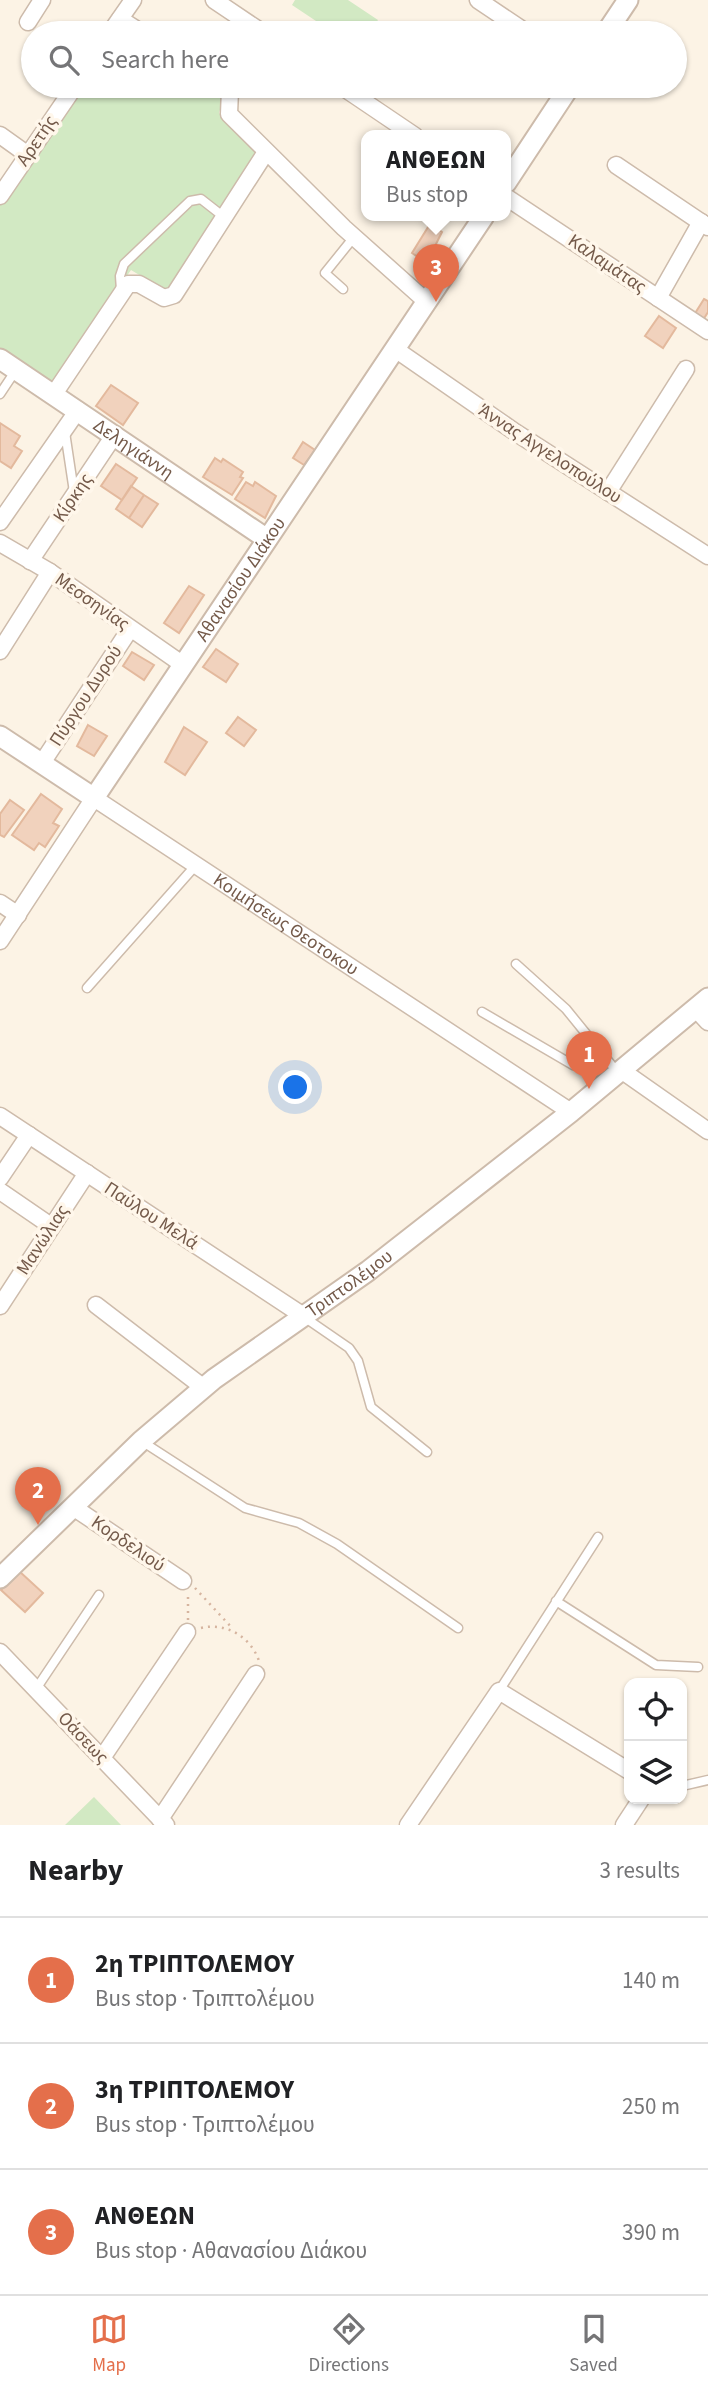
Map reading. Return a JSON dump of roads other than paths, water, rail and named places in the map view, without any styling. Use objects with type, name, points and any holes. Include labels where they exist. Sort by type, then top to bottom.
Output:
[{"type":"street","points":[[29,21],[42,0]]},
{"type":"street","points":[[123,21],[120,19],[133,0]]},
{"type":"street","points":[[214,0],[245,21]]},
{"type":"street","points":[[478,0],[509,21]]},
{"type":"street","points":[[614,21],[628,0]]},
{"type":"street","name":"Αρετής","points":[[0,194],[67,98]]},
{"type":"street","points":[[230,98],[229,114],[354,237],[427,302]]},
{"type":"street","points":[[359,98],[406,130]]},
{"type":"street","points":[[511,175],[562,98]]},
{"type":"street","points":[[0,135],[28,155]]},
{"type":"street","points":[[54,394],[121,293],[132,282],[160,297],[172,297],[266,152]]},
{"type":"street","points":[[615,165],[704,225],[659,298]]},
{"type":"street","name":"Καλαμάτας","points":[[511,200],[708,331]]},
{"type":"street","name":"Αθανασίου Διάκου","points":[[0,941],[182,664],[481,221]]},
{"type":"street","name":"Άννας Αγγελοπούλου","points":[[395,349],[708,556]]},
{"type":"street","name":"Δεληγιάννη","points":[[0,359],[267,539]]},
{"type":"street","points":[[608,492],[686,369]]},
{"type":"street","points":[[0,522],[78,410]]},
{"type":"street","name":"Κίρκης","points":[[30,561],[115,435]]},
{"type":"street","name":"Μεσσηνίας","points":[[1,545],[50,572],[182,664]]},
{"type":"street","points":[[0,650],[50,572]]},
{"type":"street","name":"Πύργου Δυρού","points":[[42,763],[130,629]]},
{"type":"street","name":"Κοιμήσεως Θεοτοκου","points":[[0,736],[571,1112]]},
{"type":"street","points":[[0,903],[18,915]]},
{"type":"street","name":"Τριπτολέμου","points":[[0,1578],[141,1441],[204,1388],[302,1315],[368,1271],[571,1112],[616,1068],[704,1009]]},
{"type":"street","points":[[616,1068],[708,1132]]},
{"type":"street","name":"Παύλου Μελά","points":[[0,1116],[302,1315]]},
{"type":"street","points":[[0,1178],[29,1135]]},
{"type":"street","name":"Μανώλιας","points":[[0,1306],[87,1173]]},
{"type":"street","points":[[0,1191],[51,1226]]},
{"type":"street","points":[[96,1305],[204,1388]]},
{"type":"street","name":"Κορδελιού","points":[[73,1507],[183,1581]]},
{"type":"street","points":[[102,1758],[187,1632]]},
{"type":"street","name":"Οάσεως","points":[[0,1652],[163,1822]]},
{"type":"street","points":[[163,1822],[256,1674]]},
{"type":"street","points":[[408,1825],[499,1691],[624,1768]]},
{"type":"street","points":[[624,1825],[638,1804]]},
{"type":"lane","points":[[121,293],[120,276],[124,264],[190,201],[201,200],[224,218]]},
{"type":"lane","points":[[343,289],[325,273],[354,237]]},
{"type":"lane","points":[[0,394],[17,370]]},
{"type":"lane","points":[[64,430],[75,495]]},
{"type":"lane","points":[[88,988],[196,865]]},
{"type":"lane","points":[[516,964],[566,1009],[616,1068]]},
{"type":"lane","points":[[482,1012],[573,1065],[616,1068]]},
{"type":"lane","points":[[302,1315],[348,1348],[358,1361],[372,1407],[427,1452]]},
{"type":"lane","points":[[141,1441],[245,1508],[299,1523],[337,1544],[457,1628]]},
{"type":"lane","points":[[499,1691],[598,1537]]},
{"type":"lane","points":[[36,1689],[99,1595]]},
{"type":"lane","points":[[556,1601],[656,1665],[698,1667]]},
{"type":"lane","points":[[687,1785],[708,1780]]},
{"type":"place","name":"ΑΝΘΕΩΝ","points":[[436,302]]},
{"type":"place","name":"2η ΤΡΙΠΤΟΛΕΜΟΥ","points":[[589,1089]]},
{"type":"place","name":"3η ΤΡΙΠΤΟΛΕΜΟΥ","points":[[38,1525]]}]
